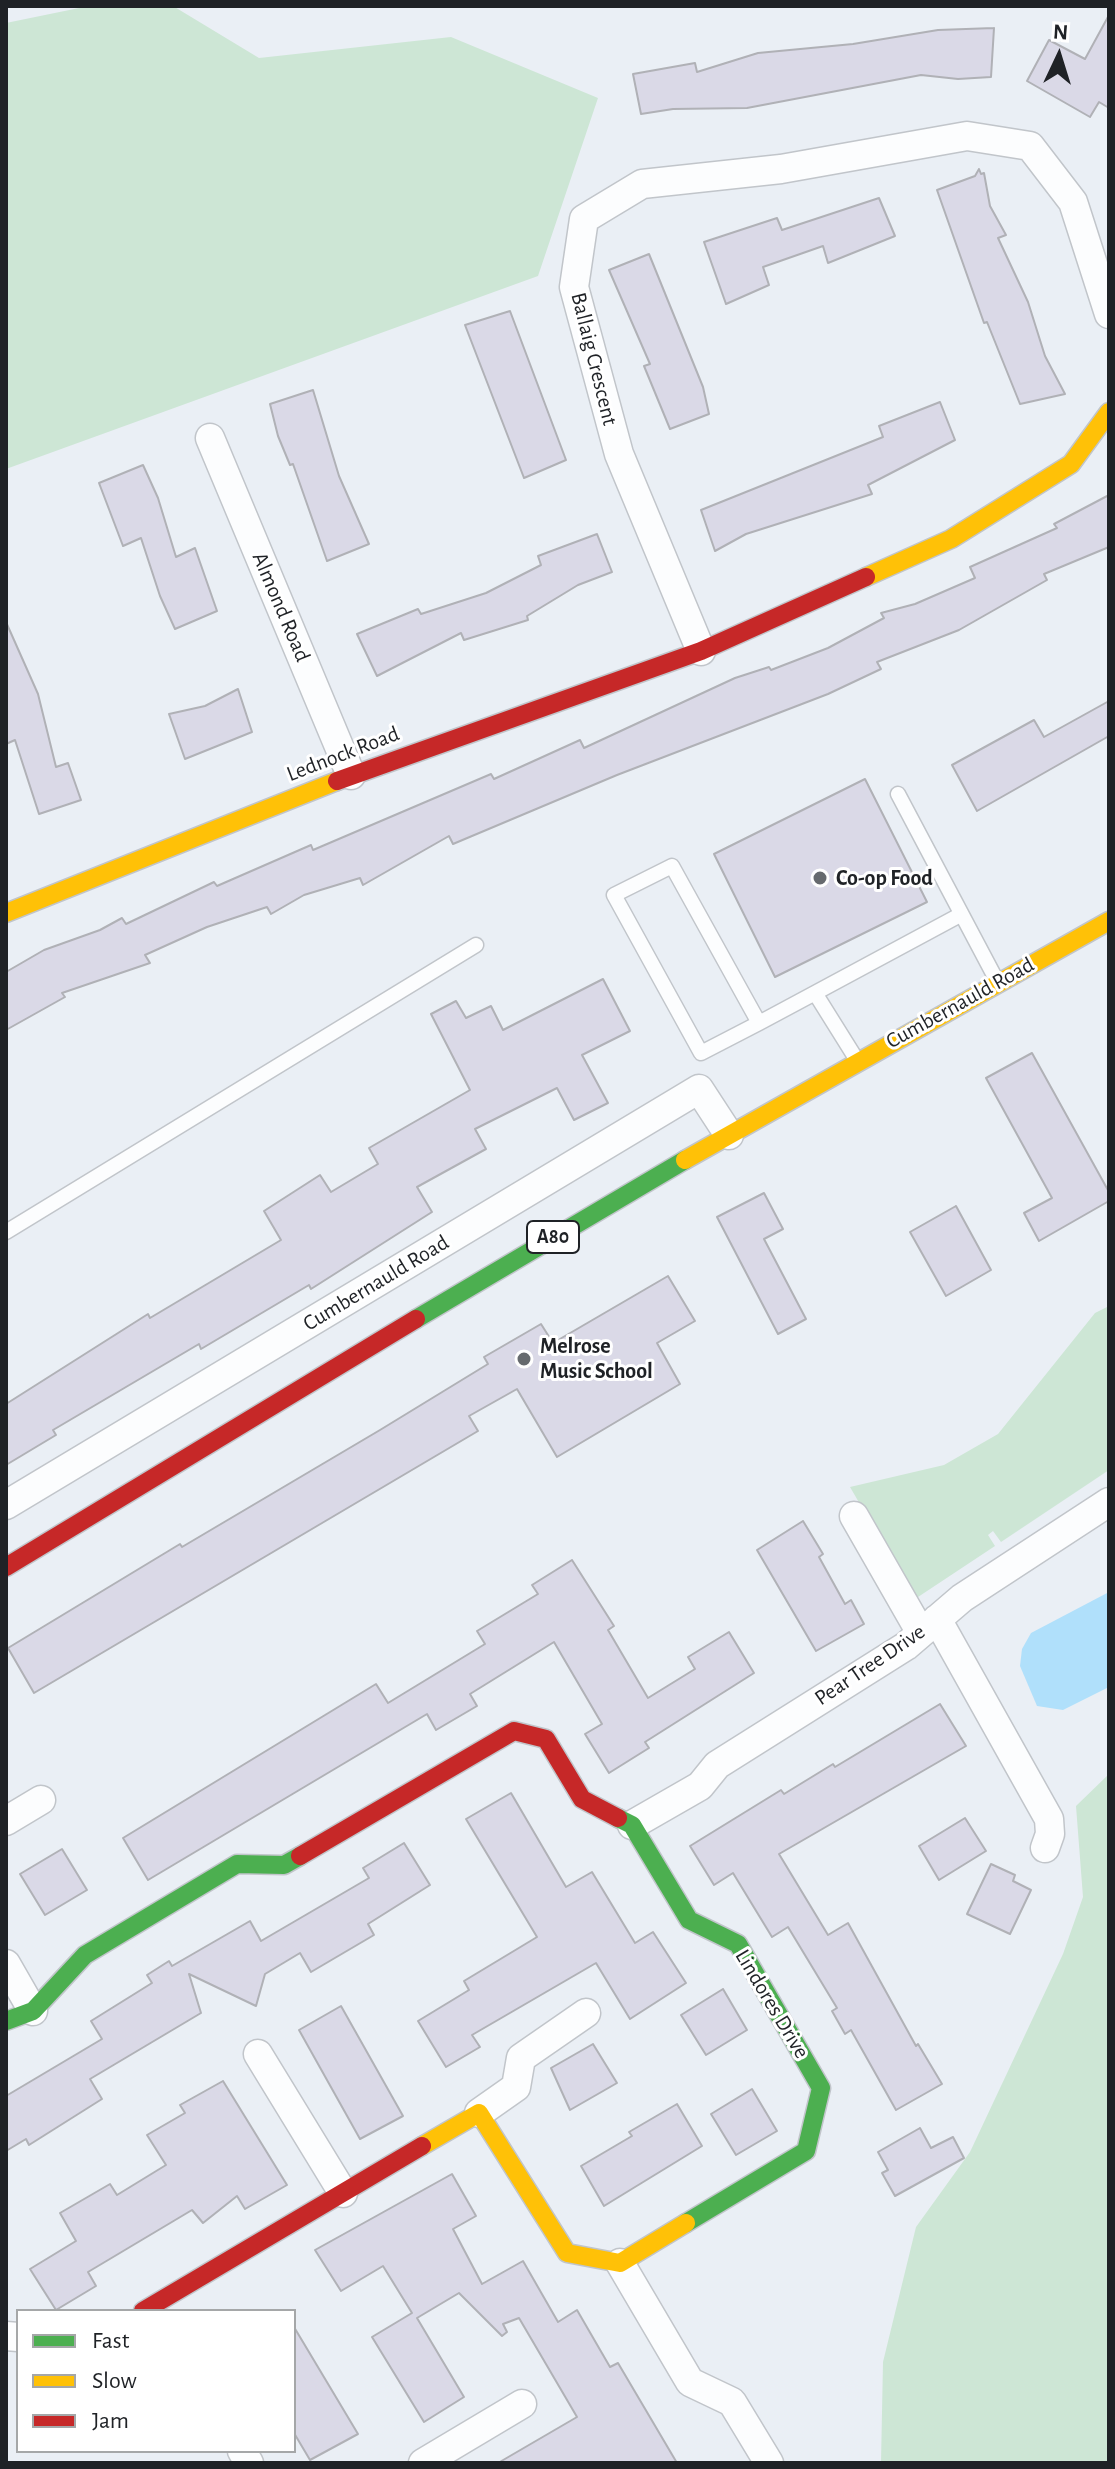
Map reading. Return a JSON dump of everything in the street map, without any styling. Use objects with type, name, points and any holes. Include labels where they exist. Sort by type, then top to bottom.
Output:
[{"type":"street","name":"Ballaig Crescent","points":[[701,651],[619,454],[574,287],[584,219],[642,184],[781,169],[967,136],[1030,146],[1073,202],[1109,314]]},
{"type":"street","points":[[701,651],[951,539],[1071,464],[1109,412]]},
{"type":"street","name":"Almond Road","points":[[210,438],[351,775]]},
{"type":"street","name":"Lednock Road","points":[[6,913],[351,775],[701,651]]},
{"type":"street","name":"Cumbernauld Road","points":[[6,1567],[857,1060],[1109,921]]},
{"type":"street","name":"Cumbernauld Road","points":[[6,1505],[699,1089],[729,1135]]},
{"type":"street","name":"Pear Tree Drive","points":[[632,1825],[700,1786],[717,1765],[906,1646],[962,1598],[1109,1502]]},
{"type":"street","points":[[854,1516],[929,1626],[1049,1819],[1050,1834],[1045,1848]]},
{"type":"street","points":[[6,2021],[33,2011],[85,1955],[237,1864],[284,1865],[514,1731],[546,1739],[582,1799],[632,1825]]},
{"type":"street","points":[[6,1821],[41,1800]]},
{"type":"street","name":"Lindores Drive","points":[[620,2263],[806,2151],[821,2088],[738,1944],[689,1920],[632,1825]]},
{"type":"street","points":[[6,1964],[33,2011]]},
{"type":"street","points":[[151,2309],[479,2113],[516,2087],[521,2058],[586,2013]]},
{"type":"street","points":[[258,2054],[343,2193]]},
{"type":"street","points":[[479,2113],[567,2253],[620,2263],[690,2382],[732,2402],[769,2463]]},
{"type":"street","points":[[423,2463],[522,2404]]},
{"type":"lane","points":[[898,794],[997,981]]},
{"type":"lane","points":[[759,1023],[672,866],[614,895],[701,1053],[759,1023],[960,915]]},
{"type":"lane","points":[[6,1232],[476,945]]},
{"type":"lane","points":[[815,993],[857,1060]]},
{"type":"green space","points":[[173,6],[259,58],[451,37],[598,98],[538,276],[6,469],[6,23],[84,7]]},
{"type":"green space","points":[[1109,1306],[1109,1470],[1001,1542],[993,1531],[988,1535],[995,1546],[915,1599],[850,1487],[944,1465],[998,1434],[1095,1313]]},
{"type":"green space","points":[[1109,1774],[1109,2463],[881,2463],[883,2362],[916,2227],[970,2152],[1063,1954],[1083,1897],[1076,1806]]},
{"type":"water","points":[[1109,1592],[1109,1687],[1063,1710],[1037,1706],[1020,1666],[1022,1649],[1031,1633]]},
{"type":"building","points":[[1109,15],[1109,108],[1099,102],[1090,117],[1027,81],[1049,40],[1085,59]]},
{"type":"building","points":[[994,28],[991,77],[958,79],[921,75],[747,108],[673,109],[641,114],[633,74],[695,63],[697,72],[758,53],[853,44],[938,30]]},
{"type":"building","points":[[979,169],[981,174],[984,173],[990,206],[1006,235],[998,238],[1028,302],[1045,356],[1065,394],[1020,404],[987,322],[984,323],[937,190],[975,176]]},
{"type":"building","points":[[879,198],[895,236],[828,263],[823,246],[763,267],[769,285],[726,304],[704,242],[777,218],[782,230]]},
{"type":"building","points":[[649,254],[703,387],[709,414],[670,429],[644,366],[650,364],[609,270]]},
{"type":"building","points":[[510,311],[566,460],[524,478],[465,325]]},
{"type":"building","points":[[313,390],[339,476],[369,544],[327,561],[293,464],[290,465],[278,436],[270,404]]},
{"type":"building","points":[[940,402],[955,440],[868,485],[872,494],[746,534],[715,551],[701,510],[883,437],[879,426]]},
{"type":"building","points":[[143,465],[158,498],[176,557],[195,548],[217,611],[175,629],[160,596],[141,538],[123,546],[99,483]]},
{"type":"building","points":[[1109,495],[1109,547],[1044,574],[1047,580],[959,630],[877,662],[881,669],[828,694],[617,775],[453,844],[449,836],[363,885],[360,878],[304,895],[271,914],[267,907],[207,927],[145,955],[150,963],[62,993],[65,997],[6,1030],[6,972],[44,950],[100,930],[122,918],[126,924],[214,882],[217,886],[311,845],[313,850],[491,774],[494,779],[580,740],[584,748],[735,678],[769,667],[771,670],[828,648],[884,618],[881,613],[915,604],[975,578],[970,567],[1057,528],[1054,524]]},
{"type":"building","points":[[597,534],[612,572],[578,585],[527,616],[528,620],[464,640],[461,633],[377,676],[357,634],[418,609],[421,614],[486,593],[541,565],[538,556]]},
{"type":"building","points":[[6,622],[38,694],[56,767],[68,763],[81,800],[39,814],[15,740],[6,744]]},
{"type":"building","points":[[238,689],[252,732],[185,759],[169,714],[205,706]]},
{"type":"building","points":[[1109,701],[1109,736],[977,811],[952,765],[1034,720],[1044,737]]},
{"type":"building","name":"Co-op Food","points":[[865,779],[927,902],[775,977],[714,854]]},
{"type":"building","points":[[603,979],[630,1031],[582,1055],[608,1103],[574,1120],[557,1088],[475,1129],[486,1149],[417,1187],[432,1212],[311,1289],[309,1285],[201,1349],[199,1344],[53,1430],[56,1435],[6,1465],[6,1404],[148,1314],[150,1318],[281,1240],[264,1211],[320,1175],[331,1192],[378,1164],[369,1148],[470,1090],[431,1014],[456,1001],[466,1018],[491,1006],[503,1030]]},
{"type":"building","points":[[1032,1053],[1109,1192],[1109,1201],[1039,1241],[1024,1213],[1052,1198],[986,1078]]},
{"type":"building","points":[[764,1193],[783,1229],[764,1239],[806,1319],[778,1334],[717,1217]]},
{"type":"building","points":[[956,1206],[991,1270],[946,1296],[910,1232]]},
{"type":"building","points":[[668,1276],[695,1321],[657,1343],[680,1384],[557,1457],[517,1389],[469,1416],[478,1431],[34,1693],[8,1648],[180,1544],[182,1547],[380,1430],[488,1364],[484,1357],[541,1324],[553,1343]]},
{"type":"building","points":[[803,1521],[823,1554],[819,1557],[845,1604],[851,1600],[864,1624],[816,1651],[757,1550]]},
{"type":"building","points":[[572,1560],[614,1626],[608,1630],[648,1698],[695,1669],[688,1657],[729,1632],[754,1673],[645,1742],[649,1748],[609,1773],[585,1734],[602,1724],[554,1642],[470,1694],[477,1706],[436,1730],[427,1714],[148,1880],[123,1838],[376,1684],[388,1703],[485,1644],[477,1631],[538,1594],[532,1585]]},
{"type":"building","points":[[940,1704],[966,1746],[779,1854],[828,1935],[848,1923],[916,2046],[918,2044],[942,2084],[896,2110],[851,2030],[845,2034],[832,2011],[837,2008],[788,1927],[772,1937],[733,1873],[714,1885],[690,1846],[781,1790],[784,1794],[833,1764],[835,1767]]},
{"type":"building","points":[[511,1793],[566,1887],[592,1872],[635,1943],[653,1932],[686,1983],[630,2019],[596,1963],[472,2035],[480,2047],[446,2067],[418,2021],[469,1990],[464,1981],[537,1937],[466,1819]]},
{"type":"building","points":[[965,1818],[986,1851],[939,1880],[919,1846]]},
{"type":"building","points":[[404,1843],[430,1885],[368,1924],[374,1935],[311,1972],[300,1953],[265,1974],[256,2006],[189,1974],[201,2013],[90,2079],[102,2099],[29,2145],[26,2139],[6,2151],[6,2096],[102,2039],[91,2021],[152,1983],[147,1975],[169,1961],[172,1966],[250,1921],[261,1941],[369,1878],[363,1868]]},
{"type":"building","points":[[62,1849],[87,1890],[45,1915],[20,1874]]},
{"type":"building","points":[[991,1864],[1015,1875],[1013,1881],[1031,1890],[1010,1934],[967,1914]]},
{"type":"building","points":[[723,1989],[747,2030],[706,2055],[681,2015]]},
{"type":"building","points":[[341,2006],[403,2116],[360,2139],[299,2030]]},
{"type":"building","points":[[593,2044],[617,2083],[570,2110],[551,2068]]},
{"type":"building","points":[[223,2081],[287,2185],[245,2209],[237,2196],[203,2223],[192,2210],[88,2272],[96,2286],[55,2309],[30,2269],[76,2241],[60,2213],[110,2184],[117,2195],[166,2165],[147,2135],[185,2113],[180,2105]]},
{"type":"building","points":[[752,2089],[777,2131],[736,2155],[711,2114]]},
{"type":"building","points":[[677,2104],[702,2146],[604,2206],[581,2166],[632,2136],[629,2132]]},
{"type":"building","points":[[920,2128],[931,2148],[953,2137],[964,2158],[895,2196],[882,2173],[888,2170],[878,2152]]},
{"type":"building","points":[[452,2174],[476,2216],[453,2229],[482,2284],[523,2261],[558,2322],[577,2310],[610,2367],[618,2363],[677,2463],[498,2463],[577,2417],[519,2318],[503,2324],[507,2332],[502,2336],[459,2293],[417,2318],[464,2397],[424,2422],[372,2337],[412,2313],[383,2266],[341,2291],[315,2250]]},
{"type":"building","points":[[296,2330],[358,2434],[310,2460],[296,2436]]},
{"type":"traffic: fast","points":[[416,1319],[685,1160]]},
{"type":"traffic: fast","points":[[618,1818],[632,1825],[689,1920],[738,1944],[821,2088],[806,2151],[686,2223]]},
{"type":"traffic: fast","points":[[6,2021],[33,2011],[85,1955],[237,1864],[284,1865],[300,1856]]},
{"type":"traffic: slow","points":[[866,577],[951,539],[1071,464],[1109,412]]},
{"type":"traffic: slow","points":[[6,913],[337,781]]},
{"type":"traffic: slow","points":[[685,1160],[1109,921]]},
{"type":"traffic: slow","points":[[422,2146],[479,2113],[567,2253],[620,2263],[686,2223]]},
{"type":"traffic: jam","points":[[337,781],[701,651],[866,577]]},
{"type":"traffic: jam","points":[[6,1567],[416,1319]]},
{"type":"traffic: jam","points":[[300,1856],[514,1731],[546,1739],[582,1799],[618,1818]]},
{"type":"traffic: jam","points":[[146,2309],[422,2146]]},
{"type":"place","name":"Co-op Food","points":[[820,878]]},
{"type":"place","name":"Melrose Music School","points":[[524,1359]]}]
